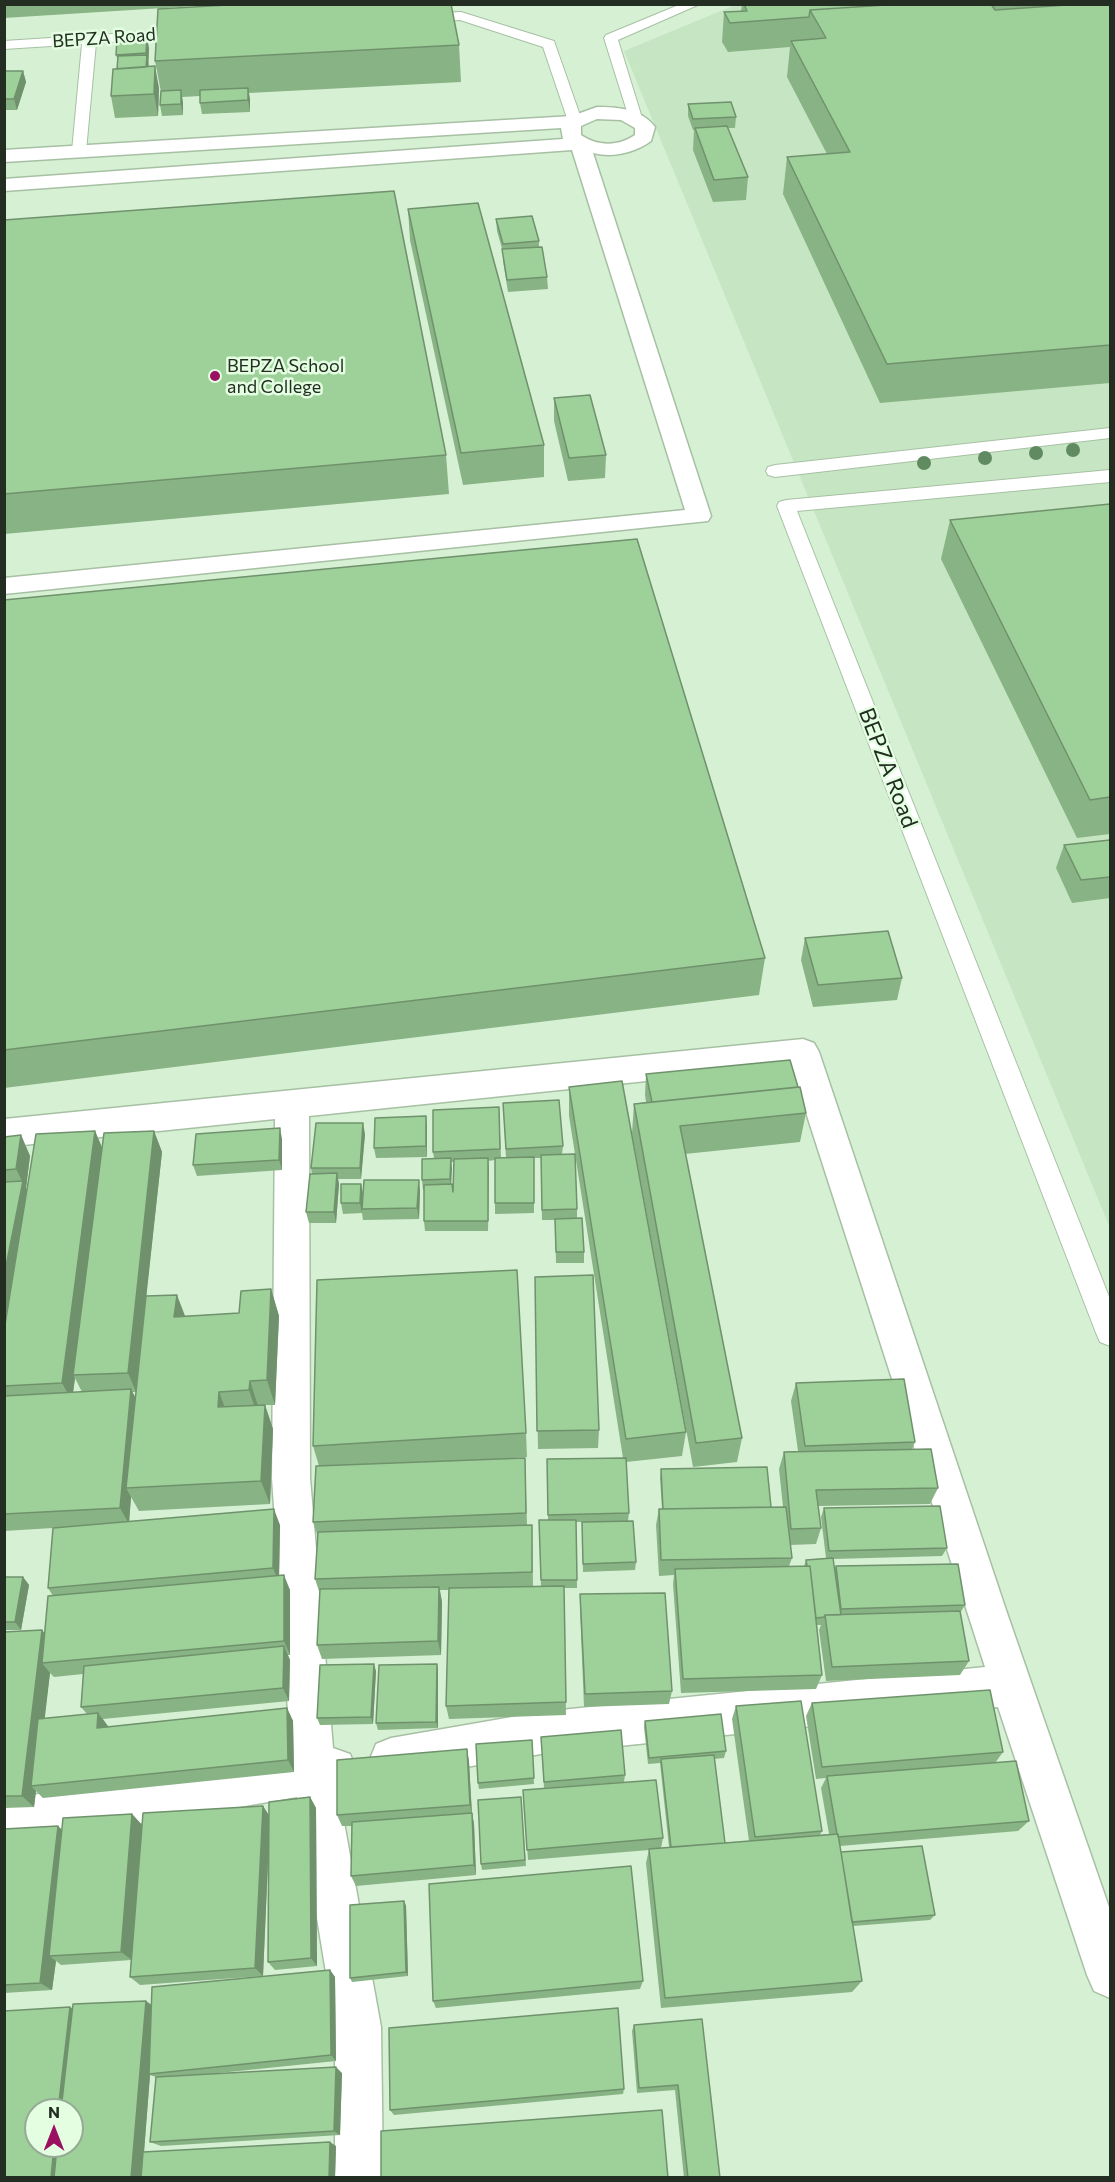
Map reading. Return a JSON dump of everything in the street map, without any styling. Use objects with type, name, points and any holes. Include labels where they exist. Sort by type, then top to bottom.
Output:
[{"type":"street","points":[[4,156],[578,132],[604,149],[630,146],[640,141],[646,132],[645,127],[634,118],[597,113],[578,132],[4,185]]},
{"type":"street","points":[[4,586],[699,516],[578,132]]},
{"type":"street","points":[[4,1133],[803,1052],[1011,1685],[1110,1975]]},
{"type":"street","points":[[292,1104],[291,1478],[315,1773],[358,2027],[359,2178]]},
{"type":"street","points":[[4,1821],[158,1799],[541,1733],[1011,1685]]},
{"type":"lane","points":[[634,118],[611,38],[694,4]]},
{"type":"lane","points":[[406,15],[461,16],[549,44],[578,132]]},
{"type":"lane","name":"BEPZA Road","points":[[4,45],[206,32]]},
{"type":"lane","points":[[79,152],[89,39]]},
{"type":"lane","points":[[775,471],[1110,433]]},
{"type":"lane","name":"BEPZA Road","points":[[1110,476],[786,506],[1110,1333]]},
{"type":"shaded area","points":[[735,5],[1110,5],[1110,1228],[624,51]]},
{"type":"building","points":[[245,4],[451,4],[459,45],[155,61],[158,9]]},
{"type":"building","points":[[744,4],[901,4],[810,10],[809,17],[730,23],[724,12],[747,11]]},
{"type":"building","points":[[901,4],[991,4],[995,10],[1110,4],[1110,345],[887,364],[787,157],[850,152],[791,41],[826,38],[810,10]]},
{"type":"building","points":[[147,37],[146,53],[116,55],[117,39]]},
{"type":"building","points":[[147,55],[146,67],[117,69],[118,56]]},
{"type":"building","points":[[155,66],[154,94],[111,96],[113,69]]},
{"type":"building","points":[[4,71],[23,71],[14,99],[4,99]]},
{"type":"building","points":[[248,88],[248,100],[200,103],[200,90]]},
{"type":"building","points":[[181,90],[181,104],[160,105],[161,91]]},
{"type":"building","points":[[731,102],[736,117],[693,119],[688,104]]},
{"type":"building","points":[[727,126],[748,177],[714,180],[695,128]]},
{"type":"building","name":"BEPZA School and College","points":[[394,191],[446,455],[4,494],[4,220]]},
{"type":"building","points":[[478,203],[544,445],[461,453],[408,209]]},
{"type":"building","points":[[532,216],[539,241],[503,244],[496,219]]},
{"type":"building","points":[[542,247],[547,277],[507,280],[502,249]]},
{"type":"building","points":[[590,395],[606,455],[569,458],[554,398]]},
{"type":"building","points":[[1110,504],[1110,797],[1090,800],[950,520]]},
{"type":"building","points":[[637,539],[765,958],[4,1050],[4,600]]},
{"type":"building","points":[[1110,840],[1110,877],[1081,880],[1064,845]]},
{"type":"building","points":[[888,931],[902,978],[818,985],[805,938]]},
{"type":"building","points":[[790,1060],[798,1087],[652,1102],[646,1074]]},
{"type":"building","points":[[622,1081],[686,1432],[626,1439],[569,1087]]},
{"type":"building","points":[[800,1087],[806,1113],[680,1126],[742,1438],[696,1443],[634,1104]]},
{"type":"building","points":[[559,1100],[563,1146],[506,1149],[503,1103]]},
{"type":"building","points":[[499,1107],[500,1149],[433,1152],[433,1110]]},
{"type":"building","points":[[426,1116],[426,1146],[374,1148],[375,1118]]},
{"type":"building","points":[[316,1123],[363,1123],[360,1168],[311,1168]]},
{"type":"building","points":[[280,1128],[279,1160],[193,1165],[196,1134]]},
{"type":"building","points":[[95,1131],[62,1383],[4,1386],[4,1331],[36,1134]]},
{"type":"building","points":[[154,1131],[128,1373],[73,1375],[104,1133]]},
{"type":"building","points":[[21,1135],[16,1169],[4,1170],[4,1137]]},
{"type":"building","points":[[575,1154],[577,1209],[542,1210],[541,1155]]},
{"type":"building","points":[[534,1157],[534,1203],[495,1203],[495,1158]]},
{"type":"building","points":[[451,1158],[450,1179],[422,1180],[422,1159]]},
{"type":"building","points":[[488,1158],[488,1221],[424,1221],[424,1185],[452,1184],[453,1192],[454,1159]]},
{"type":"building","points":[[337,1173],[334,1212],[306,1212],[310,1174]]},
{"type":"building","points":[[364,1180],[419,1180],[417,1208],[362,1209]]},
{"type":"building","points":[[23,1181],[4,1276],[4,1182]]},
{"type":"building","points":[[341,1184],[361,1184],[360,1203],[341,1203]]},
{"type":"building","points":[[582,1218],[584,1252],[556,1252],[555,1219]]},
{"type":"building","points":[[517,1270],[526,1433],[313,1446],[317,1280]]},
{"type":"building","points":[[593,1275],[599,1430],[537,1431],[535,1277]]},
{"type":"building","points":[[271,1289],[267,1380],[250,1381],[249,1390],[219,1392],[218,1407],[265,1405],[261,1481],[126,1488],[146,1296],[177,1295],[174,1317],[239,1313],[241,1291]]},
{"type":"building","points":[[904,1379],[915,1442],[805,1446],[796,1383]]},
{"type":"building","points":[[131,1389],[120,1508],[4,1514],[4,1396]]},
{"type":"building","points":[[931,1449],[938,1488],[816,1490],[821,1528],[791,1529],[784,1452]]},
{"type":"building","points":[[525,1458],[526,1513],[313,1522],[316,1466]]},
{"type":"building","points":[[626,1458],[629,1513],[548,1515],[547,1459]]},
{"type":"building","points":[[767,1467],[771,1507],[663,1509],[661,1469]]},
{"type":"building","points":[[940,1506],[947,1548],[829,1551],[824,1508]]},
{"type":"building","points":[[786,1507],[792,1558],[661,1560],[659,1509]]},
{"type":"building","points":[[274,1509],[273,1568],[48,1588],[53,1528]]},
{"type":"building","points":[[539,1520],[576,1520],[577,1580],[541,1580]]},
{"type":"building","points":[[633,1521],[636,1562],[583,1564],[582,1522]]},
{"type":"building","points":[[532,1525],[532,1572],[315,1579],[318,1532]]},
{"type":"building","points":[[833,1558],[841,1615],[825,1615],[816,1618],[810,1566],[807,1566],[806,1560]]},
{"type":"building","points":[[958,1564],[965,1605],[841,1609],[836,1566]]},
{"type":"building","points":[[810,1566],[822,1675],[683,1679],[675,1569]]},
{"type":"building","points":[[284,1575],[284,1641],[42,1663],[48,1596]]},
{"type":"building","points":[[4,1577],[23,1577],[15,1622],[4,1622]]},
{"type":"building","points":[[564,1586],[566,1702],[446,1706],[449,1588]]},
{"type":"building","points":[[439,1587],[438,1641],[317,1645],[320,1589]]},
{"type":"building","points":[[665,1593],[672,1691],[585,1694],[580,1594]]},
{"type":"building","points":[[960,1611],[969,1661],[832,1667],[825,1615]]},
{"type":"building","points":[[42,1630],[22,1796],[4,1796],[4,1632]]},
{"type":"building","points":[[284,1646],[283,1688],[81,1707],[84,1666]]},
{"type":"building","points":[[374,1664],[371,1717],[317,1718],[320,1665]]},
{"type":"building","points":[[437,1664],[436,1722],[376,1723],[379,1665]]},
{"type":"building","points":[[990,1690],[1003,1752],[822,1767],[812,1703]]},
{"type":"building","points":[[801,1701],[822,1831],[755,1837],[736,1706]]},
{"type":"building","points":[[287,1708],[288,1760],[31,1786],[38,1719],[98,1713],[97,1728]]},
{"type":"building","points":[[721,1714],[726,1751],[649,1758],[645,1721]]},
{"type":"building","points":[[621,1730],[625,1775],[544,1782],[541,1737]]},
{"type":"building","points":[[532,1740],[534,1778],[478,1783],[476,1744]]},
{"type":"building","points":[[467,1749],[470,1805],[337,1815],[337,1760]]},
{"type":"building","points":[[714,1755],[725,1843],[671,1847],[661,1759]]},
{"type":"building","points":[[1016,1761],[1029,1821],[838,1837],[827,1776]]},
{"type":"building","points":[[656,1780],[663,1838],[527,1850],[523,1790]]},
{"type":"building","points":[[310,1797],[311,1958],[268,1962],[269,1802]]},
{"type":"building","points":[[521,1797],[525,1860],[481,1864],[478,1800]]},
{"type":"building","points":[[263,1806],[255,1968],[130,1977],[143,1813]]},
{"type":"building","points":[[472,1813],[474,1865],[351,1876],[352,1822]]},
{"type":"building","points":[[132,1814],[121,1952],[49,1956],[63,1818]]},
{"type":"building","points":[[58,1826],[40,1983],[4,1985],[4,1829]]},
{"type":"building","points":[[838,1834],[862,1981],[665,1998],[649,1849]]},
{"type":"building","points":[[922,1846],[935,1915],[852,1922],[841,1852]]},
{"type":"building","points":[[631,1866],[643,1981],[433,2001],[429,1884]]},
{"type":"building","points":[[404,1901],[406,1972],[350,1978],[350,1905]]},
{"type":"building","points":[[330,1970],[331,2055],[149,2074],[152,1987]]},
{"type":"building","points":[[146,2001],[131,2178],[54,2178],[56,2158],[84,2158],[84,2098],[62,2098],[73,2004]]},
{"type":"building","points":[[70,2007],[59,2098],[24,2098],[24,2158],[53,2158],[51,2178],[4,2178],[4,2011]]},
{"type":"building","points":[[618,2008],[624,2089],[390,2110],[389,2028]]},
{"type":"building","points":[[702,2019],[720,2178],[688,2178],[678,2085],[639,2088],[634,2025]]},
{"type":"building","points":[[336,2067],[334,2131],[150,2142],[156,2077]]},
{"type":"building","points":[[662,2110],[668,2178],[381,2178],[381,2131]]},
{"type":"building","points":[[330,2142],[329,2178],[141,2178],[143,2152]]},
{"type":"place","name":"BEPZA School and College","points":[[215,376]]}]
